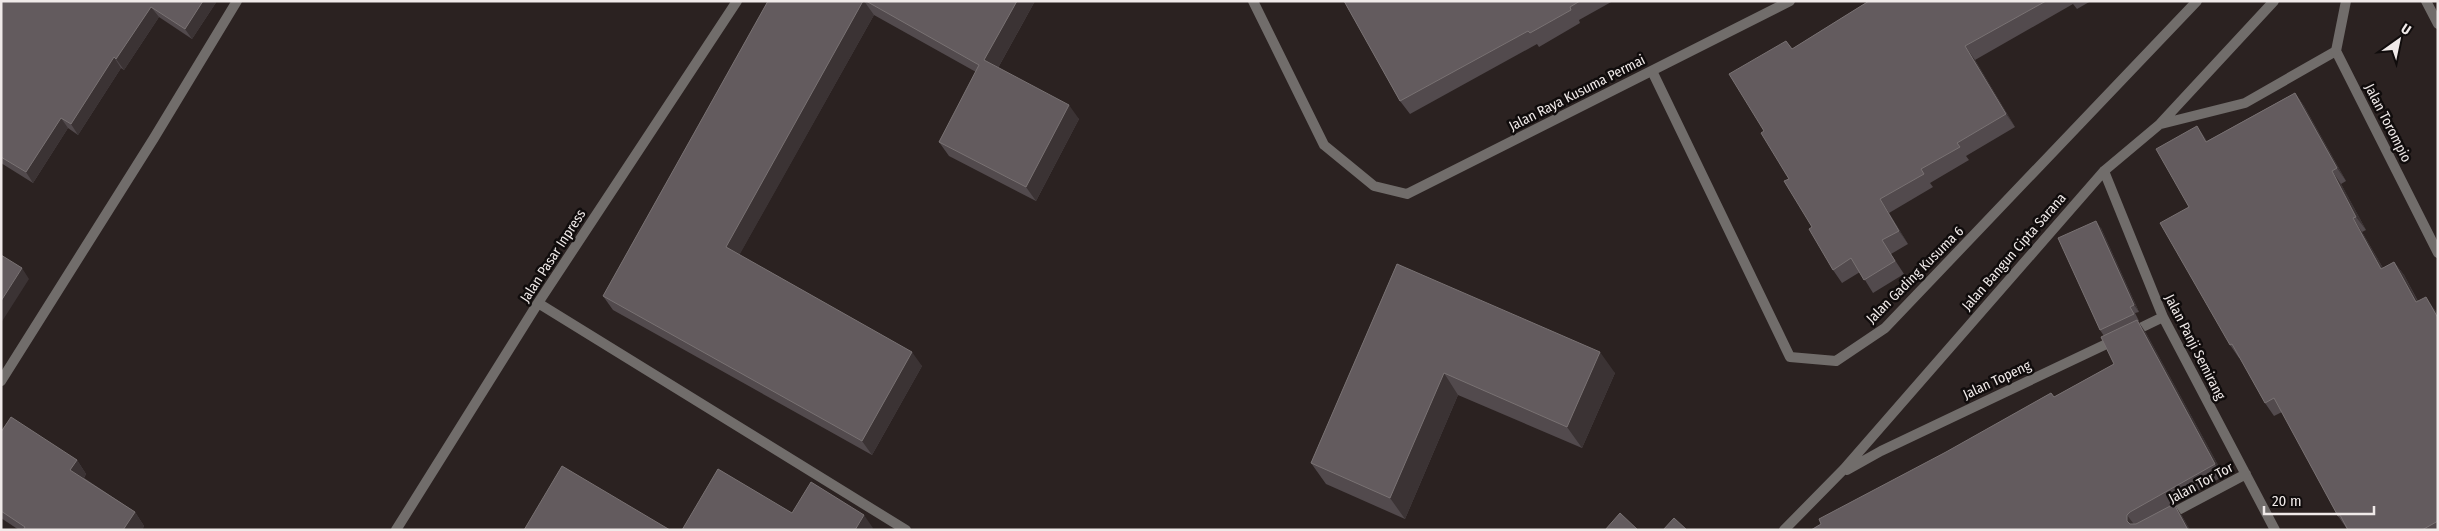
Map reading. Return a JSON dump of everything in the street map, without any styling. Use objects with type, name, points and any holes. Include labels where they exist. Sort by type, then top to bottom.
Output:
[{"type":"street","points":[[1,381],[154,138],[236,1]]},
{"type":"street","name":"Jalan Pasar Inpress","points":[[396,530],[538,303],[738,1]]},
{"type":"street","name":"Jalan Raya Kusuma Permai","points":[[1252,1],[1324,145],[1374,186],[1407,194],[1790,1]]},
{"type":"street","name":"Jalan Gading Kusuma 6","points":[[1652,71],[1790,357],[1836,361],[1885,328],[2197,1]]},
{"type":"street","name":"Jalan Bangun Cipta Sarana","points":[[1784,530],[1844,469],[2104,170],[2160,124],[2274,1]]},
{"type":"street","points":[[2160,124],[2245,102],[2336,51],[2346,1]]},
{"type":"street","points":[[2426,1],[2438,24]]},
{"type":"street","name":"Jalan Torompio","points":[[2336,51],[2438,253]]},
{"type":"street","name":"Jalan Panji Semirang","points":[[2104,170],[2163,317],[2274,530]]},
{"type":"street","points":[[538,303],[906,530]]},
{"type":"street","name":"Jalan Topeng","points":[[1844,469],[1851,468],[1881,451],[2163,317]]},
{"type":"street","name":"Jalan Tor Tor","points":[[2159,520],[2246,474]]},
{"type":"building","points":[[1,1],[203,1],[185,29],[151,7],[116,59],[114,57],[71,124],[61,118],[26,172],[1,157]]},
{"type":"building","points":[[768,1],[863,1],[726,247],[912,352],[862,441],[603,296]]},
{"type":"building","points":[[866,1],[1017,1],[984,60],[1069,105],[1026,187],[939,142],[979,65]]},
{"type":"building","points":[[1344,1],[1580,1],[1570,7],[1571,10],[1530,33],[1528,31],[1400,101]]},
{"type":"building","points":[[1869,1],[2046,1],[1965,46],[2006,114],[1957,143],[1960,147],[1921,169],[1924,174],[1880,199],[1899,231],[1882,240],[1895,261],[1864,280],[1851,258],[1833,270],[1809,229],[1812,227],[1784,181],[1789,179],[1761,133],[1764,131],[1729,74],[1786,41],[1792,49]]},
{"type":"building","points":[[2295,93],[2337,168],[2332,171],[2356,217],[2353,218],[2381,269],[2394,262],[2416,302],[2426,297],[2438,318],[2438,521],[2422,530],[2348,530],[2340,515],[2338,516],[2274,398],[2265,403],[2160,223],[2189,207],[2156,149],[2197,126],[2206,142]]},
{"type":"building","points":[[2096,221],[2134,305],[2130,307],[2134,314],[2100,330],[2058,238]]},
{"type":"building","points":[[1,255],[22,268],[1,301]]},
{"type":"building","points":[[1397,264],[1600,352],[1567,427],[1444,373],[1390,498],[1311,463]]},
{"type":"building","points":[[2137,320],[2215,464],[2130,512],[2127,515],[2127,521],[2130,524],[2136,524],[2174,504],[2188,530],[1811,530],[1821,524],[1819,519],[1946,452],[2051,393],[2054,397],[2114,364],[2101,337]]},
{"type":"building","points":[[11,417],[77,460],[70,470],[135,512],[123,530],[23,530],[25,527],[1,511],[1,432]]},
{"type":"building","points":[[562,466],[670,530],[524,530]]},
{"type":"building","points":[[718,469],[792,513],[811,482],[864,515],[855,530],[682,530]]},
{"type":"building","points":[[1620,513],[1638,530],[1605,530]]},
{"type":"building","points":[[1674,518],[1687,530],[1663,530]]}]
